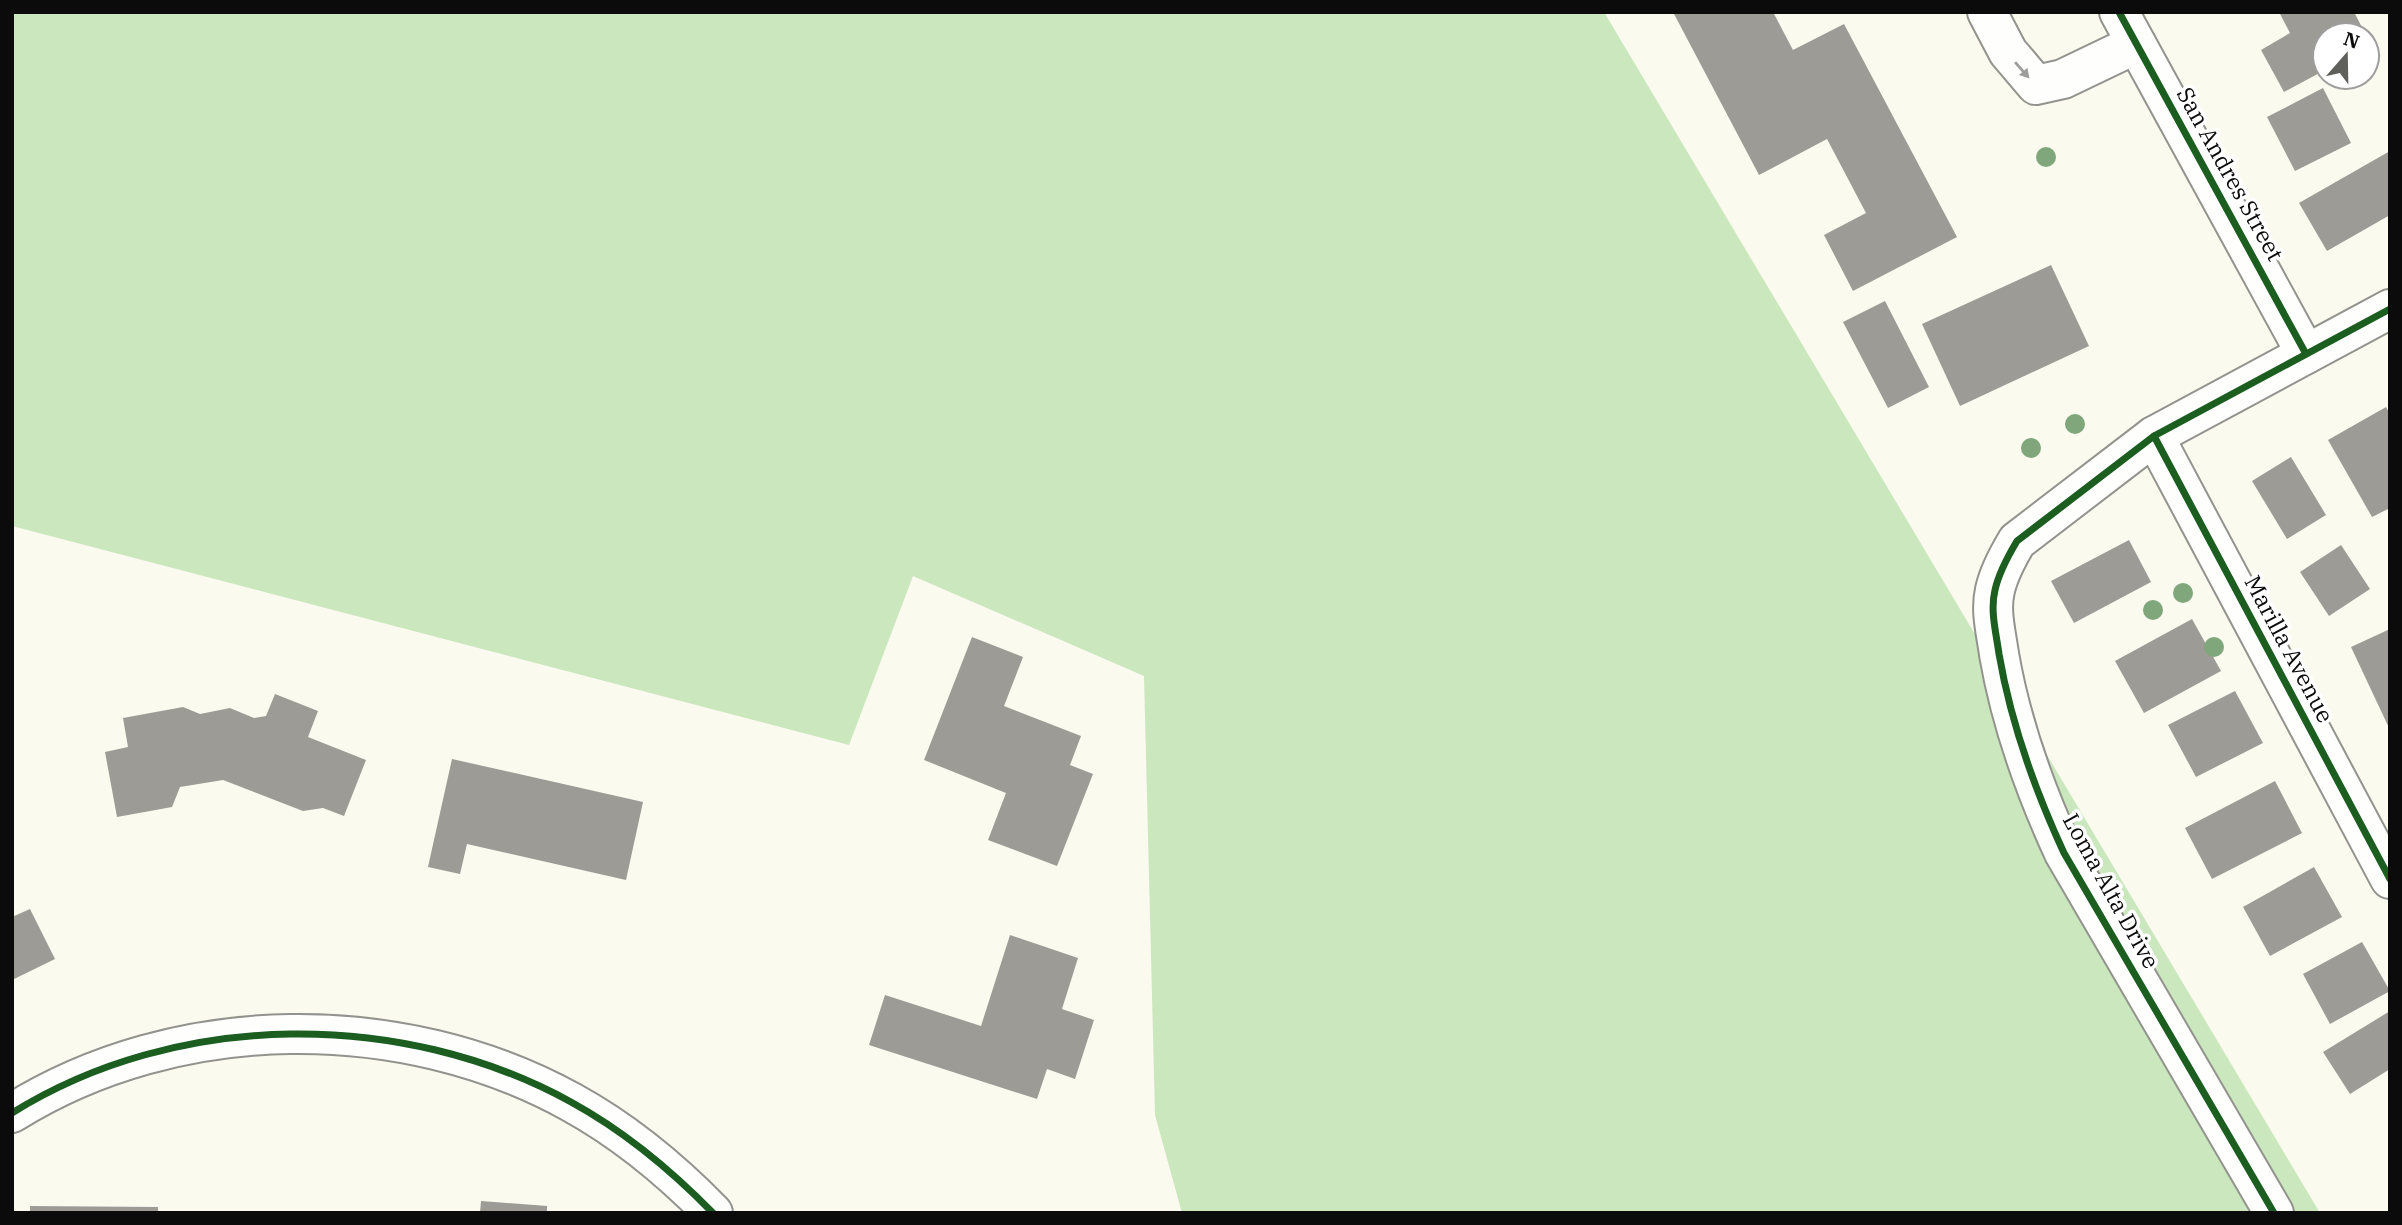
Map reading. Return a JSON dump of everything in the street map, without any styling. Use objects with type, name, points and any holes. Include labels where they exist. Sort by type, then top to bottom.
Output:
[{"type":"street","points":[[1987,12],[2008,52],[2036,85],[2063,79],[2128,28]]},
{"type":"street","name":"San Andres Street","points":[[2128,28],[2305,354]]},
{"type":"street","name":"Loma Alta Drive","points":[[2274,1213],[2064,853],[2035,791],[2007,704],[1992,613],[1995,590],[2005,561],[2017,541],[2034,525],[2154,436],[2390,309]]},
{"type":"street","name":"Marilla Avenue","points":[[2154,436],[2380,841],[2390,879]]},
{"type":"street","points":[[12,1112],[35,1098],[89,1074],[164,1050],[221,1039],[281,1034],[358,1037],[424,1047],[499,1069],[571,1102],[638,1145],[684,1183],[713,1213]]},
{"type":"green space","points":[[12,12],[1604,12],[2320,1213],[1182,1213],[1155,1115],[1144,676],[913,576],[849,745],[12,526]]},
{"type":"building","points":[[1673,12],[1773,12],[1793,50],[1844,24],[1957,237],[1853,291],[1824,235],[1866,213],[1827,139],[1759,175]]},
{"type":"building","points":[[2279,12],[2354,12],[2359,21],[2311,21],[2311,78],[2284,92],[2261,50],[2290,33]]},
{"type":"building","points":[[2317,91],[2325,91],[2351,143],[2295,171],[2267,117]]},
{"type":"building","points":[[2390,151],[2390,215],[2327,251],[2299,203]]},
{"type":"building","points":[[2051,265],[2089,346],[1960,406],[1922,324]]},
{"type":"building","points":[[1885,301],[1929,387],[1888,408],[1843,322]]},
{"type":"building","points":[[2386,407],[2390,414],[2390,508],[2372,517],[2328,440]]},
{"type":"building","points":[[2291,457],[2326,515],[2287,539],[2252,481]]},
{"type":"building","points":[[2129,540],[2151,582],[2074,623],[2051,581]]},
{"type":"building","points":[[2341,545],[2370,589],[2329,616],[2300,572]]},
{"type":"building","points":[[2192,619],[2221,671],[2144,713],[2115,661]]},
{"type":"building","points":[[2390,629],[2390,730],[2351,647]]},
{"type":"building","points":[[972,637],[1023,657],[1004,706],[1081,736],[1070,765],[1093,774],[1057,866],[988,840],[1006,793],[924,760]]},
{"type":"building","points":[[2235,691],[2263,743],[2196,777],[2168,725]]},
{"type":"building","points":[[275,694],[318,711],[308,737],[366,760],[344,816],[323,808],[303,811],[223,780],[180,787],[172,807],[117,817],[105,752],[128,747],[123,718],[183,707],[200,714],[230,708],[254,718],[266,716]]},
{"type":"building","points":[[452,759],[643,802],[626,880],[467,844],[460,874],[428,867]]},
{"type":"building","points":[[2275,781],[2302,833],[2212,879],[2185,828]]},
{"type":"building","points":[[2314,867],[2342,917],[2270,956],[2243,907]]},
{"type":"building","points":[[30,909],[55,959],[12,980],[12,917]]},
{"type":"building","points":[[1010,935],[1078,958],[1062,1009],[1094,1020],[1075,1079],[1047,1069],[1037,1099],[869,1045],[885,995],[981,1026]]},
{"type":"building","points":[[2362,942],[2390,991],[2330,1024],[2303,974]]},
{"type":"building","points":[[2390,1011],[2390,1069],[2350,1094],[2323,1052]]},
{"type":"building","points":[[481,1201],[547,1206],[547,1213],[480,1213]]},
{"type":"building","points":[[30,1206],[158,1207],[158,1213],[30,1213]]},
{"type":"cycle path","points":[[2119,12],[2306,354]]},
{"type":"cycle path","points":[[2274,1213],[2064,853],[2033,780],[2017,731],[1995,630],[1994,598],[2001,571],[2017,541],[2154,436],[2390,309]]},
{"type":"cycle path","points":[[2154,436],[2390,879]]},
{"type":"cycle path","points":[[12,1113],[76,1079],[145,1055],[217,1040],[290,1034],[363,1037],[436,1050],[505,1072],[571,1102],[646,1152],[713,1213]]}]
